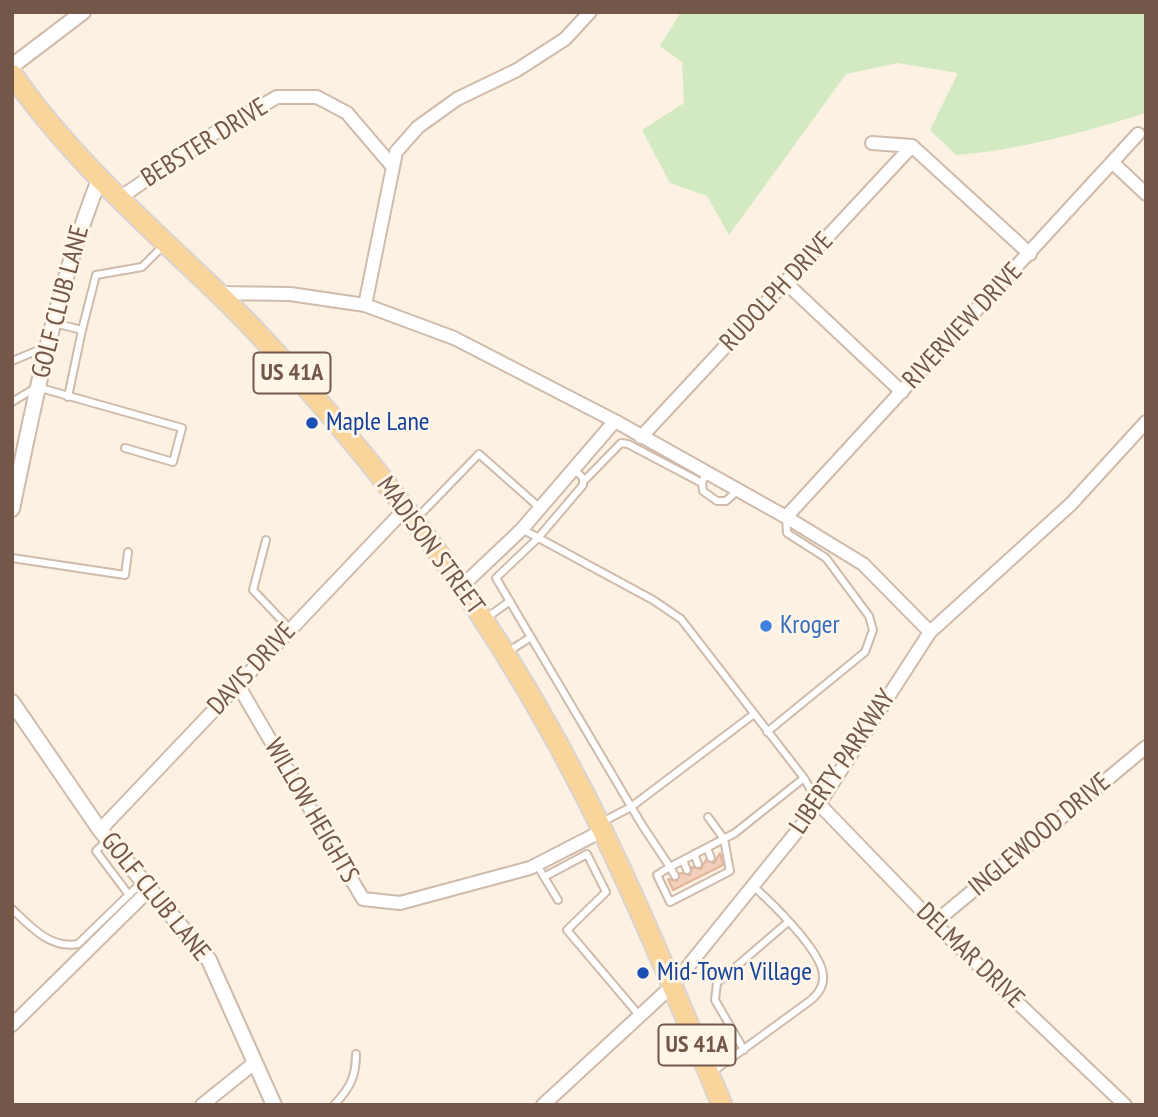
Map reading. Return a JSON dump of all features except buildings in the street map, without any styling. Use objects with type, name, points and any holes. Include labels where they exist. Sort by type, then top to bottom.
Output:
[{"type":"main road","name":"MADISON STREET","points":[[12,74],[62,141],[118,199],[218,292],[331,416],[410,515],[461,587],[505,654],[601,827],[722,1105]]},
{"type":"street","points":[[12,66],[83,12]]},
{"type":"street","points":[[365,305],[396,152],[418,127],[457,99],[517,70],[565,39],[590,12]]},
{"type":"street","name":"BEBSTER DRIVE","points":[[118,199],[219,130],[277,97],[317,97],[347,113],[393,167]]},
{"type":"street","name":"RIVERVIEW DRIVE","points":[[786,517],[1138,134]]},
{"type":"street","points":[[872,143],[912,146],[1030,254]]},
{"type":"street","name":"RUDOLPH DRIVE","points":[[641,438],[912,146]]},
{"type":"street","points":[[1113,163],[1146,194]]},
{"type":"street","name":"GOLF CLUB LANE","points":[[12,509],[37,387],[76,238],[99,180]]},
{"type":"street","points":[[785,282],[902,392]]},
{"type":"street","points":[[218,292],[290,294],[365,305],[454,338],[615,421],[704,478],[738,490],[863,564],[930,632]]},
{"type":"street","points":[[461,587],[522,529],[615,421]]},
{"type":"street","name":"LIBERTY PARKWAY","points":[[543,1105],[672,986],[819,804],[930,632],[1071,504],[1146,422]]},
{"type":"street","name":"DAVIS DRIVE","points":[[104,834],[290,629],[410,515]]},
{"type":"street","name":"WILLOW HEIGHTS","points":[[238,685],[363,899],[400,903],[537,865],[575,845],[601,827]]},
{"type":"street","name":"GOLF CLUB LANE","points":[[12,702],[104,834],[209,960],[253,1064],[274,1105]]},
{"type":"street","name":"INGLEWOOD DRIVE","points":[[933,923],[1146,747]]},
{"type":"street","name":"DELMAR DRIVE","points":[[819,804],[933,923],[1125,1105]]},
{"type":"street","points":[[12,1025],[147,884]]},
{"type":"street","points":[[202,1105],[253,1064]]},
{"type":"lane","points":[[68,397],[96,275],[142,267],[165,244]]},
{"type":"lane","points":[[54,323],[82,330]]},
{"type":"lane","points":[[12,361],[48,346]]},
{"type":"lane","points":[[12,402],[37,387],[182,428],[173,462],[125,448]]},
{"type":"lane","points":[[675,876],[631,807],[496,578],[538,538],[584,481],[621,443],[704,478],[703,491],[717,501],[726,501],[738,490]]},
{"type":"lane","points":[[410,515],[479,454],[540,508]]},
{"type":"lane","points":[[574,469],[584,481]]},
{"type":"lane","points":[[767,732],[865,653],[873,630],[869,617],[827,558],[787,533],[786,517]]},
{"type":"lane","points":[[522,529],[653,600],[681,619],[804,778],[819,804]]},
{"type":"lane","points":[[266,540],[253,590],[290,629]]},
{"type":"lane","points":[[12,558],[125,575],[128,552]]},
{"type":"lane","points":[[483,620],[510,601]]},
{"type":"lane","points":[[505,654],[531,637]]},
{"type":"lane","points":[[601,827],[754,714]]},
{"type":"lane","points":[[708,817],[724,839],[730,871],[670,902],[657,875],[724,839],[804,778]]},
{"type":"lane","points":[[104,834],[96,851],[129,895]]},
{"type":"lane","points":[[575,845],[581,858]]},
{"type":"lane","points":[[707,848],[711,858]]},
{"type":"lane","points":[[544,877],[587,854],[606,892]]},
{"type":"lane","points":[[694,854],[698,864]]},
{"type":"lane","points":[[683,860],[687,870]]},
{"type":"lane","points":[[537,865],[558,900]]},
{"type":"lane","points":[[715,869],[717,877]]},
{"type":"lane","points":[[703,876],[706,884]]},
{"type":"lane","points":[[692,881],[696,889]]},
{"type":"lane","points":[[626,882],[606,892],[567,930],[639,1015]]},
{"type":"lane","points":[[12,909],[50,941],[65,946],[78,944],[129,895],[147,884]]},
{"type":"lane","points":[[709,1075],[819,992],[823,976],[819,963],[788,922],[752,886]]},
{"type":"lane","points":[[680,887],[684,894]]},
{"type":"lane","points":[[744,1049],[715,1000],[716,983],[788,922]]},
{"type":"lane","points":[[334,1105],[349,1089],[356,1072],[356,1054]]},
{"type":"green space","points":[[681,12],[1146,12],[1146,113],[1027,145],[956,155],[930,130],[958,73],[898,63],[846,74],[729,235],[707,196],[670,183],[642,130],[684,103],[682,62],[660,46]]},
{"type":"place","name":"Maple Lane","points":[[312,423]]},
{"type":"place","name":"Kroger","points":[[766,626]]},
{"type":"place","name":"Mid-Town Village","points":[[643,973]]}]
